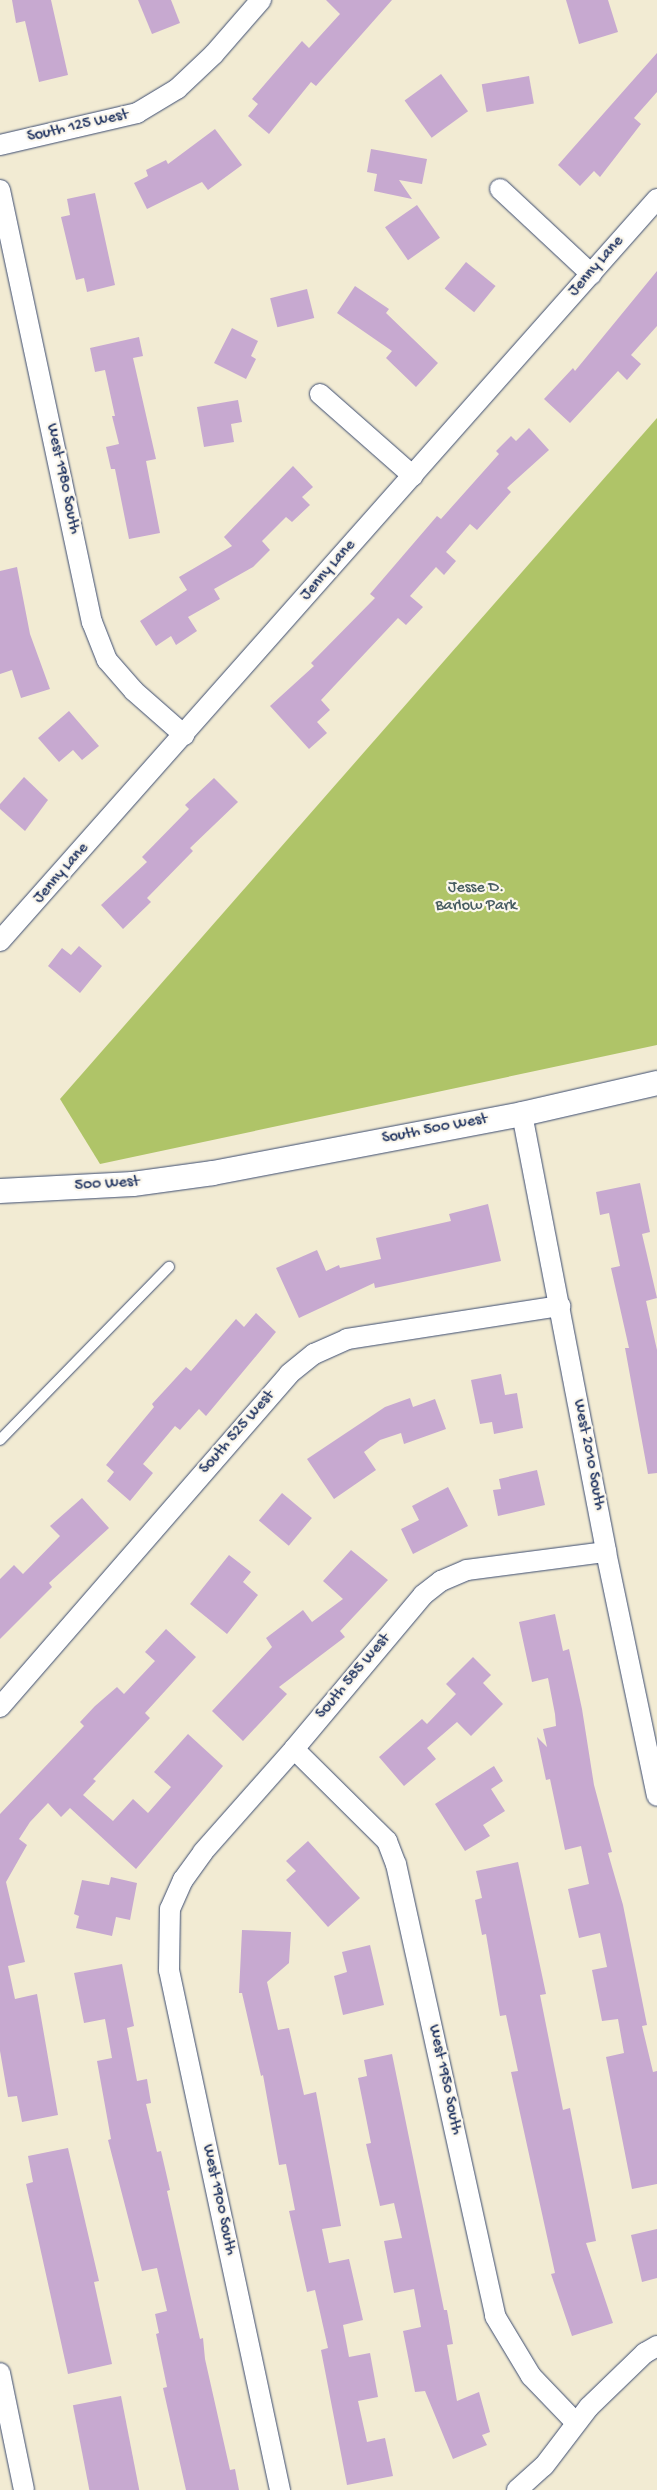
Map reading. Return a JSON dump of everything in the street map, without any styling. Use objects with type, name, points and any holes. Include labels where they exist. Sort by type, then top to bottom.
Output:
[{"type":"street","name":"South 125 West","points":[[0,145],[137,113],[177,89],[214,54],[261,0]]},
{"type":"street","points":[[500,189],[591,274]]},
{"type":"street","name":"West 1980 South","points":[[0,190],[92,622],[108,660],[134,691],[184,736]]},
{"type":"street","name":"Jenny Lane","points":[[0,941],[184,736],[657,199]]},
{"type":"street","points":[[320,394],[413,476]]},
{"type":"street","name":"South 500 West","points":[[213,1173],[522,1114],[657,1083]]},
{"type":"street","name":"West 2010 South","points":[[522,1114],[606,1552],[657,1796]]},
{"type":"street","name":"500 West","points":[[0,1191],[133,1184],[213,1173]]},
{"type":"street","name":"South 525 West","points":[[0,1707],[289,1374],[314,1354],[347,1339],[560,1306]]},
{"type":"street","name":"South 585 West","points":[[170,1909],[183,1880],[203,1852],[294,1749],[423,1595],[441,1582],[467,1570],[606,1552]]},
{"type":"street","name":"West 1950 South","points":[[294,1749],[387,1841],[396,1864],[495,2316],[531,2376],[576,2423]]},
{"type":"street","name":"West 1900 South","points":[[170,1909],[169,1970],[280,2490]]},
{"type":"street","points":[[517,2490],[544,2466],[576,2423],[646,2352],[657,2346]]},
{"type":"street","points":[[0,2373],[24,2490]]},
{"type":"lane","points":[[0,1440],[169,1267]]},
{"type":"green space","name":"Jesse D. Barlow Park","points":[[657,418],[657,1045],[100,1164],[60,1099]]},
{"type":"building","points":[[12,0],[51,0],[68,75],[39,82],[25,21],[16,23]]},
{"type":"building","points":[[138,0],[171,0],[180,23],[152,34]]},
{"type":"building","points":[[326,0],[392,0],[316,86],[311,82],[269,134],[248,116],[258,104],[252,99],[302,41],[309,48],[340,14]]},
{"type":"building","points":[[566,0],[608,0],[618,32],[579,44]]},
{"type":"building","points":[[657,53],[657,92],[634,118],[641,124],[600,177],[594,171],[580,186],[558,165]]},
{"type":"building","points":[[441,74],[468,111],[432,138],[405,100]]},
{"type":"building","points":[[529,76],[534,104],[487,112],[482,84]]},
{"type":"building","points":[[215,129],[242,165],[208,190],[202,182],[147,209],[134,183],[148,176],[146,170],[166,160],[168,164]]},
{"type":"building","points":[[371,149],[427,159],[422,184],[399,180],[412,199],[374,191],[377,174],[367,172]]},
{"type":"building","points":[[95,193],[115,285],[87,292],[84,278],[76,280],[61,217],[70,215],[67,199]]},
{"type":"building","points":[[417,205],[440,238],[408,260],[385,227]]},
{"type":"building","points":[[466,262],[496,286],[474,312],[445,288]]},
{"type":"building","points":[[657,271],[657,326],[631,355],[641,364],[627,380],[618,371],[570,423],[544,399],[573,368],[575,371]]},
{"type":"building","points":[[355,286],[389,309],[386,313],[438,363],[416,387],[386,358],[392,351],[337,313]]},
{"type":"building","points":[[307,289],[314,318],[277,327],[270,298]]},
{"type":"building","points":[[232,328],[258,341],[251,356],[256,359],[246,379],[214,363]]},
{"type":"building","points":[[139,337],[143,356],[133,358],[156,459],[146,461],[160,533],[129,539],[115,469],[111,469],[106,447],[119,444],[112,416],[115,416],[105,370],[95,372],[90,348]]},
{"type":"building","points":[[238,400],[242,422],[231,424],[234,442],[204,447],[197,407]]},
{"type":"building","points":[[529,428],[549,450],[507,488],[511,492],[477,530],[470,524],[446,552],[456,561],[444,575],[436,567],[410,596],[423,607],[406,625],[398,618],[321,700],[330,710],[317,722],[327,733],[309,749],[270,706],[314,666],[311,663],[375,598],[370,594],[437,516],[441,519],[499,454],[496,451],[511,436],[516,441]]},
{"type":"building","points":[[293,466],[313,487],[302,497],[310,505],[292,522],[286,517],[262,541],[270,550],[253,567],[214,589],[220,599],[188,617],[197,631],[176,645],[171,636],[156,646],[140,621],[187,590],[179,577],[232,546],[224,537]]},
{"type":"building","points":[[17,567],[30,634],[50,689],[21,698],[12,670],[0,674],[0,571]]},
{"type":"building","points":[[69,711],[99,746],[82,760],[73,750],[59,762],[38,738]]},
{"type":"building","points":[[24,777],[48,800],[25,831],[0,809],[0,804]]},
{"type":"building","points":[[214,778],[238,802],[190,848],[193,851],[147,898],[151,902],[123,929],[101,905],[147,862],[142,857],[189,809],[185,805]]},
{"type":"building","points":[[79,946],[102,966],[80,993],[48,966],[62,948],[71,955]]},
{"type":"building","points":[[640,1183],[650,1232],[642,1234],[657,1298],[646,1301],[657,1350],[657,1473],[648,1474],[625,1348],[629,1348],[611,1268],[620,1266],[609,1213],[600,1215],[596,1192]]},
{"type":"building","points":[[488,1204],[501,1261],[375,1288],[374,1283],[299,1318],[276,1268],[317,1250],[326,1271],[339,1265],[340,1268],[381,1259],[376,1238],[451,1221],[449,1214]]},
{"type":"building","points":[[256,1313],[276,1332],[206,1416],[199,1409],[180,1430],[175,1426],[143,1464],[153,1473],[130,1501],[107,1481],[114,1472],[106,1465],[154,1407],[152,1404],[186,1367],[191,1371],[236,1319],[244,1327]]},
{"type":"building","points":[[501,1374],[505,1395],[517,1393],[523,1428],[494,1434],[492,1422],[480,1424],[471,1380]]},
{"type":"building","points":[[410,1398],[413,1407],[435,1399],[446,1429],[404,1444],[401,1433],[380,1440],[364,1452],[376,1470],[334,1499],[307,1459],[385,1407]]},
{"type":"building","points":[[537,1470],[545,1505],[498,1516],[493,1490],[501,1489],[499,1479]]},
{"type":"building","points":[[448,1487],[468,1526],[413,1554],[401,1529],[419,1520],[412,1506]]},
{"type":"building","points":[[282,1493],[312,1518],[289,1546],[259,1521]]},
{"type":"building","points":[[82,1498],[109,1528],[49,1583],[52,1587],[0,1639],[0,1579],[14,1565],[23,1574],[60,1536],[50,1526]]},
{"type":"building","points":[[351,1550],[388,1580],[340,1631],[345,1637],[279,1687],[287,1694],[243,1741],[212,1711],[272,1647],[266,1638],[303,1610],[312,1622],[343,1599],[323,1581]]},
{"type":"building","points":[[229,1555],[251,1572],[243,1582],[258,1595],[227,1634],[190,1604]]},
{"type":"building","points":[[555,1614],[563,1651],[569,1649],[582,1709],[594,1785],[612,1852],[608,1853],[623,1905],[647,2025],[642,2026],[653,2072],[657,2071],[657,2184],[632,2189],[606,2057],[624,2053],[618,2019],[602,2021],[592,1970],[607,1967],[600,1933],[579,1938],[568,1889],[589,1884],[581,1846],[565,1850],[550,1779],[546,1780],[537,1737],[547,1747],[543,1729],[556,1726],[555,1714],[548,1678],[532,1682],[519,1622]]},
{"type":"building","points":[[166,1629],[196,1657],[145,1713],[150,1718],[93,1779],[96,1781],[83,1795],[113,1821],[133,1799],[148,1813],[171,1787],[154,1772],[188,1734],[223,1766],[136,1869],[70,1808],[61,1817],[48,1803],[30,1822],[19,1839],[27,1845],[6,1882],[25,1962],[8,1966],[15,1999],[37,1994],[58,2115],[22,2122],[17,2096],[8,2097],[0,2051],[0,1814],[84,1726],[80,1722],[95,1706],[117,1687],[124,1694],[155,1661],[145,1652]]},
{"type":"building","points":[[473,1657],[491,1675],[483,1683],[503,1704],[471,1736],[457,1722],[427,1748],[436,1759],[404,1786],[379,1757],[422,1719],[427,1724],[456,1694],[446,1684]]},
{"type":"building","points":[[494,1766],[503,1781],[491,1789],[505,1811],[483,1825],[490,1836],[465,1851],[435,1804]]},
{"type":"building","points":[[308,1841],[360,1898],[328,1927],[286,1880],[296,1871],[286,1861]]},
{"type":"building","points":[[518,1862],[546,1994],[540,1995],[563,2110],[570,2108],[596,2241],[586,2243],[613,2323],[572,2336],[551,2274],[555,2273],[511,2072],[518,2071],[506,2015],[500,2016],[486,1934],[482,1935],[475,1900],[482,1898],[476,1871]]},
{"type":"building","points":[[111,1877],[137,1883],[130,1920],[116,1917],[112,1936],[76,1928],[79,1916],[74,1914],[82,1880],[109,1885]]},
{"type":"building","points":[[242,1930],[291,1932],[289,1963],[267,1982],[278,2030],[289,2028],[304,2095],[316,2092],[341,2226],[322,2229],[329,2263],[349,2259],[363,2320],[343,2325],[349,2357],[370,2353],[378,2397],[358,2401],[367,2442],[385,2438],[393,2476],[347,2485],[321,2350],[328,2348],[315,2290],[307,2292],[289,2211],[295,2210],[286,2164],[279,2165],[263,2075],[261,2076],[242,1993],[239,1993]]},
{"type":"building","points":[[370,1945],[384,2005],[343,2015],[334,1976],[347,1972],[342,1952]]},
{"type":"building","points":[[122,1964],[134,2026],[127,2028],[137,2081],[147,2079],[151,2103],[146,2104],[157,2152],[161,2151],[170,2190],[167,2191],[200,2339],[203,2338],[205,2359],[230,2470],[235,2469],[239,2490],[186,2490],[163,2388],[167,2387],[156,2334],[159,2333],[155,2314],[167,2311],[157,2268],[142,2271],[108,2140],[111,2139],[97,2061],[112,2058],[105,2019],[84,2023],[74,1973]]},
{"type":"building","points":[[392,2054],[444,2310],[447,2310],[453,2344],[447,2345],[457,2401],[479,2392],[490,2432],[482,2435],[487,2445],[453,2459],[425,2391],[415,2392],[403,2331],[421,2327],[414,2289],[394,2293],[384,2241],[402,2238],[394,2203],[380,2206],[366,2144],[371,2143],[358,2078],[367,2076],[364,2060]]},
{"type":"building","points":[[68,2148],[99,2281],[94,2282],[112,2364],[68,2374],[26,2184],[33,2182],[28,2156]]},
{"type":"building","points":[[657,2229],[657,2278],[642,2282],[631,2235]]},
{"type":"building","points":[[121,2396],[139,2490],[89,2490],[73,2405]]}]
